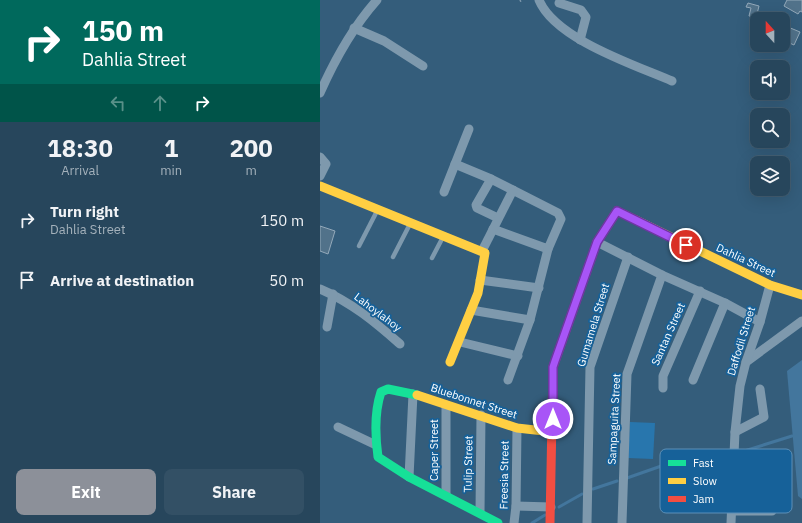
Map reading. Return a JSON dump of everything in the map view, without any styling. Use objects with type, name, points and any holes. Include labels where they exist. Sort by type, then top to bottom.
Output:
[{"type":"street","points":[[320,93],[339,53],[354,28],[377,0]]},
{"type":"street","points":[[539,0],[543,9],[580,40],[604,53],[672,81]]},
{"type":"street","points":[[553,18],[560,1],[581,10],[586,17],[580,40]]},
{"type":"street","points":[[354,28],[384,40],[423,66]]},
{"type":"street","points":[[444,192],[469,129]]},
{"type":"street","points":[[320,157],[326,164],[320,176]]},
{"type":"street","points":[[456,164],[491,178],[560,215],[561,219],[548,249],[530,320],[508,380]]},
{"type":"street","points":[[491,178],[476,205],[476,208],[498,218]]},
{"type":"street","points":[[320,186],[482,251],[485,256],[480,280],[460,342],[450,362]]},
{"type":"street","points":[[482,251],[513,190]]},
{"type":"street","name":"Dahlia Street","points":[[597,242],[617,211],[770,286],[802,295]]},
{"type":"street","points":[[493,229],[548,249]]},
{"type":"street","points":[[550,523],[553,432],[553,367],[597,242],[726,303],[760,322]]},
{"type":"street","name":"Gumamela Street","points":[[587,523],[590,367],[628,256]]},
{"type":"street","name":"Sampaguita Street","points":[[622,523],[627,374],[662,274]]},
{"type":"street","points":[[480,280],[538,288]]},
{"type":"street","name":"Daffodil Street","points":[[734,449],[740,386],[770,286]]},
{"type":"street","name":"Lahoylahoy","points":[[320,289],[333,294],[362,312],[400,344]]},
{"type":"street","name":"Santan Street","points":[[663,388],[663,376],[700,291]]},
{"type":"street","points":[[326,327],[333,294]]},
{"type":"street","points":[[693,380],[726,303]]},
{"type":"street","points":[[471,310],[530,320]]},
{"type":"street","points":[[746,362],[802,321]]},
{"type":"street","points":[[460,342],[518,356]]},
{"type":"street","name":"Bluebonnet Street","points":[[376,445],[377,401],[381,392],[388,389],[413,394],[517,428],[553,432]]},
{"type":"street","points":[[735,432],[764,417],[760,389]]},
{"type":"street","points":[[409,477],[413,394]]},
{"type":"street","name":"Caper Street","points":[[446,405],[446,495]]},
{"type":"street","name":"Tulip Street","points":[[480,513],[481,415]]},
{"type":"street","points":[[338,427],[376,445],[378,456],[409,477],[498,523]]},
{"type":"street","name":"Freesia Street","points":[[514,523],[516,506],[517,428]]},
{"type":"street","points":[[516,506],[551,507]]},
{"type":"street","name":"Daffodil Street","points":[[730,523],[731,513]]},
{"type":"lane","points":[[359,246],[378,209]]},
{"type":"lane","points":[[394,257],[411,223]]},
{"type":"lane","points":[[432,258],[444,236]]},
{"type":"shaded area","points":[[802,360],[802,499],[798,496],[787,371]]},
{"type":"shaded area","points":[[630,422],[655,423],[653,459],[628,458]]},
{"type":"building","points":[[787,0],[802,0],[802,12],[800,11],[798,14],[784,6]]},
{"type":"building","points":[[748,3],[759,6],[758,12],[750,12],[751,8],[746,7]]},
{"type":"building","points":[[790,28],[800,32],[794,45],[790,43]]},
{"type":"building","points":[[320,226],[335,231],[328,254],[320,251]]},
{"type":"waterway","points":[[751,449],[792,436]]},
{"type":"waterway","points":[[627,478],[660,466]]},
{"type":"waterway","points":[[593,489],[617,481]]},
{"type":"waterway","points":[[559,507],[582,494]]},
{"type":"waterway","points":[[532,523],[545,515]]},
{"type":"traffic: fast","points":[[417,395],[388,389],[381,392],[377,408],[376,424],[378,457],[409,477],[498,523]]},
{"type":"traffic: slow","points":[[320,186],[485,253],[478,293],[450,362]]},
{"type":"traffic: slow","points":[[636,220],[770,285],[802,295]]},
{"type":"traffic: slow","points":[[417,395],[517,428],[553,432]]},
{"type":"traffic: jam","points":[[550,523],[553,367],[597,242],[617,211],[636,220]]},
{"type":"route","points":[[553,419],[553,367],[597,242],[617,211],[686,245]]}]
